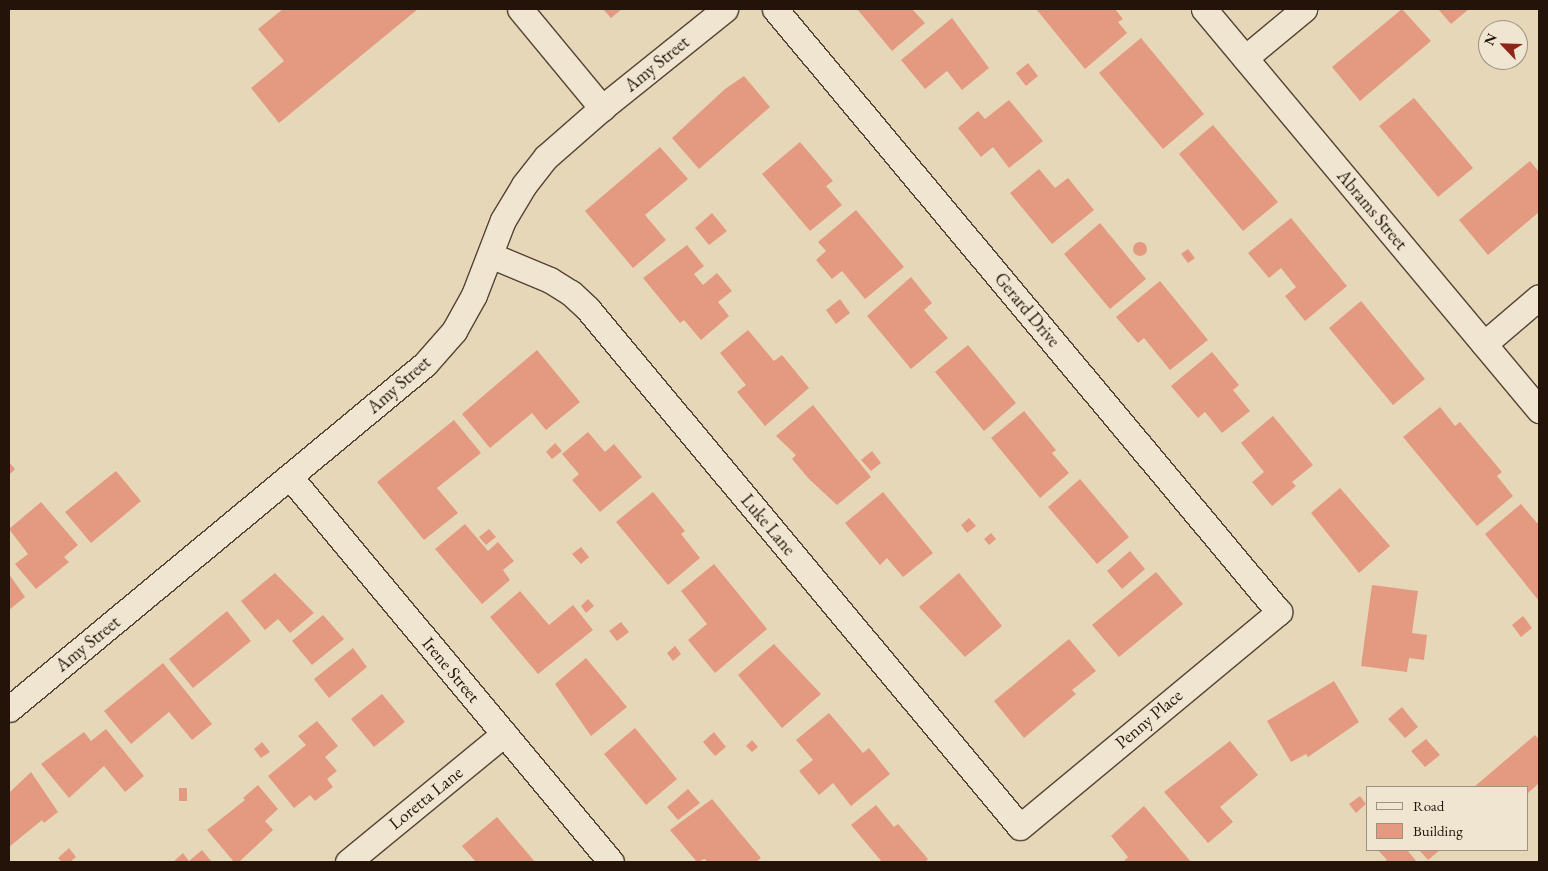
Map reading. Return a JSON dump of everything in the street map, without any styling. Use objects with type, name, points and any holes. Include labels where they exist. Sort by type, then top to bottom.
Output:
[{"type":"street","points":[[520,9],[602,108]]},
{"type":"street","name":"Amy Street","points":[[9,709],[425,364],[454,330],[474,295],[503,220],[524,185],[546,157],[602,108],[725,9]]},
{"type":"street","name":"Gerard Drive","points":[[775,9],[1279,612]]},
{"type":"street","name":"Abrams Street","points":[[1204,9],[1539,410]]},
{"type":"street","points":[[1245,58],[1304,9]]},
{"type":"street","name":"Luke Lane","points":[[490,255],[550,280],[571,293],[588,309],[1020,827]]},
{"type":"street","points":[[1484,344],[1539,297]]},
{"type":"street","name":"Irene Street","points":[[290,477],[611,862]]},
{"type":"street","name":"Penny Place","points":[[1020,827],[1279,612]]},
{"type":"street","name":"Loretta Lane","points":[[348,862],[504,734]]},
{"type":"building","points":[[283,9],[418,9],[279,123],[251,88],[284,61],[258,29]]},
{"type":"building","points":[[603,9],[622,9],[611,18]]},
{"type":"building","points":[[857,9],[912,9],[925,23],[892,51]]},
{"type":"building","points":[[1036,9],[1115,9],[1123,19],[1118,22],[1127,33],[1085,69]]},
{"type":"building","points":[[1402,9],[1431,41],[1360,101],[1332,67]]},
{"type":"building","points":[[1438,9],[1469,9],[1451,24]]},
{"type":"building","points":[[952,18],[989,68],[962,90],[947,71],[925,89],[901,60]]},
{"type":"building","points":[[1141,38],[1204,114],[1163,149],[1099,73]]},
{"type":"building","points":[[1028,63],[1038,76],[1026,86],[1016,73]]},
{"type":"building","points":[[744,76],[770,107],[699,169],[672,138],[725,89]]},
{"type":"building","points":[[1414,98],[1473,168],[1438,197],[1379,126]]},
{"type":"building","points":[[1009,100],[1043,141],[1009,168],[993,147],[981,157],[958,128],[978,111],[985,119]]},
{"type":"building","points":[[1213,125],[1278,202],[1243,231],[1179,154]]},
{"type":"building","points":[[800,142],[833,181],[826,186],[842,205],[810,231],[762,174]]},
{"type":"building","points":[[660,147],[688,179],[645,215],[666,240],[633,268],[585,211]]},
{"type":"building","points":[[1530,161],[1539,172],[1539,212],[1488,255],[1459,220]]},
{"type":"building","points":[[1039,169],[1055,188],[1068,178],[1094,210],[1052,244],[1010,193]]},
{"type":"building","points":[[856,210],[904,267],[865,299],[842,271],[832,279],[816,260],[826,251],[818,242]]},
{"type":"building","points":[[712,213],[727,231],[709,245],[695,228]]},
{"type":"building","points":[[1291,218],[1347,286],[1305,321],[1285,296],[1296,287],[1281,268],[1269,278],[1248,253]]},
{"type":"building","points":[[1100,223],[1146,279],[1110,309],[1064,254]]},
{"type":"building","points":[[1137,242],[1143,242],[1147,249],[1143,256],[1137,256],[1133,252],[1133,246]]},
{"type":"building","points":[[687,245],[704,266],[694,274],[703,285],[717,273],[732,291],[718,302],[729,316],[701,340],[684,320],[680,323],[643,278]]},
{"type":"building","points":[[1188,249],[1195,258],[1188,263],[1181,254]]},
{"type":"building","points":[[911,277],[932,303],[924,310],[948,338],[911,369],[867,316]]},
{"type":"building","points":[[1160,281],[1208,340],[1170,370],[1144,338],[1138,343],[1116,317]]},
{"type":"building","points":[[840,299],[850,313],[836,324],[826,310]]},
{"type":"building","points":[[1361,301],[1425,379],[1393,405],[1329,328]]},
{"type":"building","points":[[748,330],[774,361],[782,355],[809,388],[765,426],[737,392],[746,385],[720,353]]},
{"type":"building","points":[[968,345],[1016,403],[984,431],[935,372]]},
{"type":"building","points":[[537,350],[580,402],[546,430],[532,413],[490,448],[462,414]]},
{"type":"building","points":[[1212,352],[1239,385],[1233,390],[1250,411],[1222,433],[1205,412],[1198,418],[1171,386]]},
{"type":"building","points":[[813,405],[871,477],[837,505],[809,479],[792,459],[796,455],[776,436]]},
{"type":"building","points":[[1440,407],[1455,426],[1460,422],[1502,472],[1497,476],[1513,496],[1477,526],[1403,437]]},
{"type":"building","points":[[1024,411],[1056,450],[1052,453],[1069,473],[1040,498],[991,438]]},
{"type":"building","points":[[1273,416],[1313,465],[1292,482],[1296,486],[1272,506],[1252,482],[1264,472],[1241,443]]},
{"type":"building","points":[[454,420],[481,453],[437,488],[458,513],[424,540],[377,482]]},
{"type":"building","points":[[588,432],[605,452],[614,444],[642,477],[600,512],[572,480],[579,474],[562,454]]},
{"type":"building","points":[[555,443],[562,451],[552,459],[546,452]]},
{"type":"building","points":[[872,451],[881,463],[871,471],[861,460]]},
{"type":"building","points":[[9,462],[15,469],[9,475]]},
{"type":"building","points":[[116,471],[141,501],[91,543],[65,512]]},
{"type":"building","points":[[1080,479],[1129,537],[1097,564],[1048,507]]},
{"type":"building","points":[[1340,488],[1390,546],[1359,573],[1311,513]]},
{"type":"building","points":[[653,492],[685,531],[681,534],[700,558],[668,585],[616,522]]},
{"type":"building","points":[[883,492],[933,553],[903,577],[887,558],[880,565],[845,523]]},
{"type":"building","points":[[41,502],[78,545],[64,557],[69,562],[36,589],[15,564],[28,554],[9,529]]},
{"type":"building","points":[[1521,504],[1537,523],[1539,521],[1539,601],[1485,534]]},
{"type":"building","points":[[969,518],[976,526],[967,533],[961,525]]},
{"type":"building","points":[[465,524],[488,551],[498,542],[514,561],[503,570],[510,580],[482,604],[435,549]]},
{"type":"building","points":[[489,529],[496,537],[486,545],[479,537]]},
{"type":"building","points":[[991,533],[996,539],[989,545],[984,539]]},
{"type":"building","points":[[581,547],[589,557],[581,564],[572,554]]},
{"type":"building","points":[[1130,551],[1145,569],[1122,589],[1107,571]]},
{"type":"building","points":[[714,564],[767,629],[715,673],[688,640],[707,624],[681,591]]},
{"type":"building","points":[[1156,572],[1183,604],[1119,657],[1092,625]]},
{"type":"building","points":[[275,573],[314,613],[290,633],[278,619],[265,630],[241,601]]},
{"type":"building","points":[[959,573],[1002,626],[965,657],[919,607]]},
{"type":"building","points":[[9,574],[25,597],[9,610]]},
{"type":"building","points":[[1372,585],[1418,591],[1412,633],[1427,635],[1424,660],[1409,658],[1407,672],[1361,666]]},
{"type":"building","points":[[520,591],[549,625],[573,605],[593,630],[538,674],[490,617]]},
{"type":"building","points":[[588,599],[594,606],[586,613],[581,606]]},
{"type":"building","points":[[227,611],[251,641],[193,688],[169,659]]},
{"type":"building","points":[[323,615],[344,639],[312,665],[292,641]]},
{"type":"building","points":[[1523,616],[1532,628],[1521,637],[1512,625]]},
{"type":"building","points":[[621,622],[629,632],[617,641],[609,631]]},
{"type":"building","points":[[1069,639],[1096,671],[1072,690],[1076,694],[1024,738],[994,701]]},
{"type":"building","points":[[774,644],[821,694],[782,728],[738,675]]},
{"type":"building","points":[[675,646],[681,654],[673,661],[667,653]]},
{"type":"building","points":[[353,648],[367,667],[329,698],[314,679]]},
{"type":"building","points":[[586,658],[627,707],[591,736],[555,684]]},
{"type":"building","points":[[163,663],[212,724],[192,740],[169,712],[131,744],[104,711]]},
{"type":"building","points":[[1334,681],[1359,722],[1308,757],[1306,754],[1291,762],[1267,721]]},
{"type":"building","points":[[382,694],[405,722],[374,747],[351,719]]},
{"type":"building","points":[[1402,707],[1418,727],[1405,738],[1388,719]]},
{"type":"building","points":[[829,713],[863,753],[869,748],[890,774],[851,806],[833,783],[819,795],[799,771],[813,760],[796,740]]},
{"type":"building","points":[[317,721],[338,746],[325,757],[337,771],[327,779],[333,787],[315,801],[310,795],[294,808],[268,776],[306,745],[298,736]]},
{"type":"building","points":[[635,728],[677,779],[646,805],[604,754]]},
{"type":"building","points":[[106,729],[144,776],[125,792],[104,766],[69,798],[41,764],[84,732],[91,741]]},
{"type":"building","points":[[714,732],[726,747],[715,756],[703,742]]},
{"type":"building","points":[[1535,735],[1539,739],[1539,783],[1528,793],[1528,786],[1475,786]]},
{"type":"building","points":[[1426,739],[1440,755],[1425,767],[1411,751]]},
{"type":"building","points":[[752,740],[758,747],[752,752],[746,746]]},
{"type":"building","points":[[1230,741],[1258,775],[1220,807],[1233,822],[1208,843],[1164,792]]},
{"type":"building","points":[[262,742],[270,752],[261,758],[254,749]]},
{"type":"building","points":[[31,772],[58,812],[44,823],[42,820],[9,847],[9,793]]},
{"type":"building","points":[[258,785],[278,809],[265,821],[273,830],[239,862],[234,862],[207,830],[245,800],[243,798]]},
{"type":"building","points":[[179,788],[187,788],[187,801],[179,801]]},
{"type":"building","points":[[688,789],[700,803],[678,820],[667,807]]},
{"type":"building","points":[[1360,796],[1366,804],[1356,813],[1349,804]]},
{"type":"building","points":[[712,799],[761,858],[756,862],[707,862],[705,859],[697,862],[670,830]]},
{"type":"building","points":[[876,805],[894,827],[898,824],[928,859],[925,862],[882,862],[851,825]]},
{"type":"building","points":[[1144,806],[1191,862],[1123,862],[1128,857],[1111,836]]},
{"type":"building","points":[[497,817],[535,862],[476,862],[462,846]]},
{"type":"building","points":[[69,848],[76,857],[70,862],[62,862],[58,858]]},
{"type":"building","points":[[202,850],[212,862],[173,862],[183,853],[189,861]]},
{"type":"building","points":[[1379,851],[1408,851],[1417,862],[1384,862],[1387,860]]},
{"type":"building","points":[[1420,851],[1439,851],[1428,860]]}]
